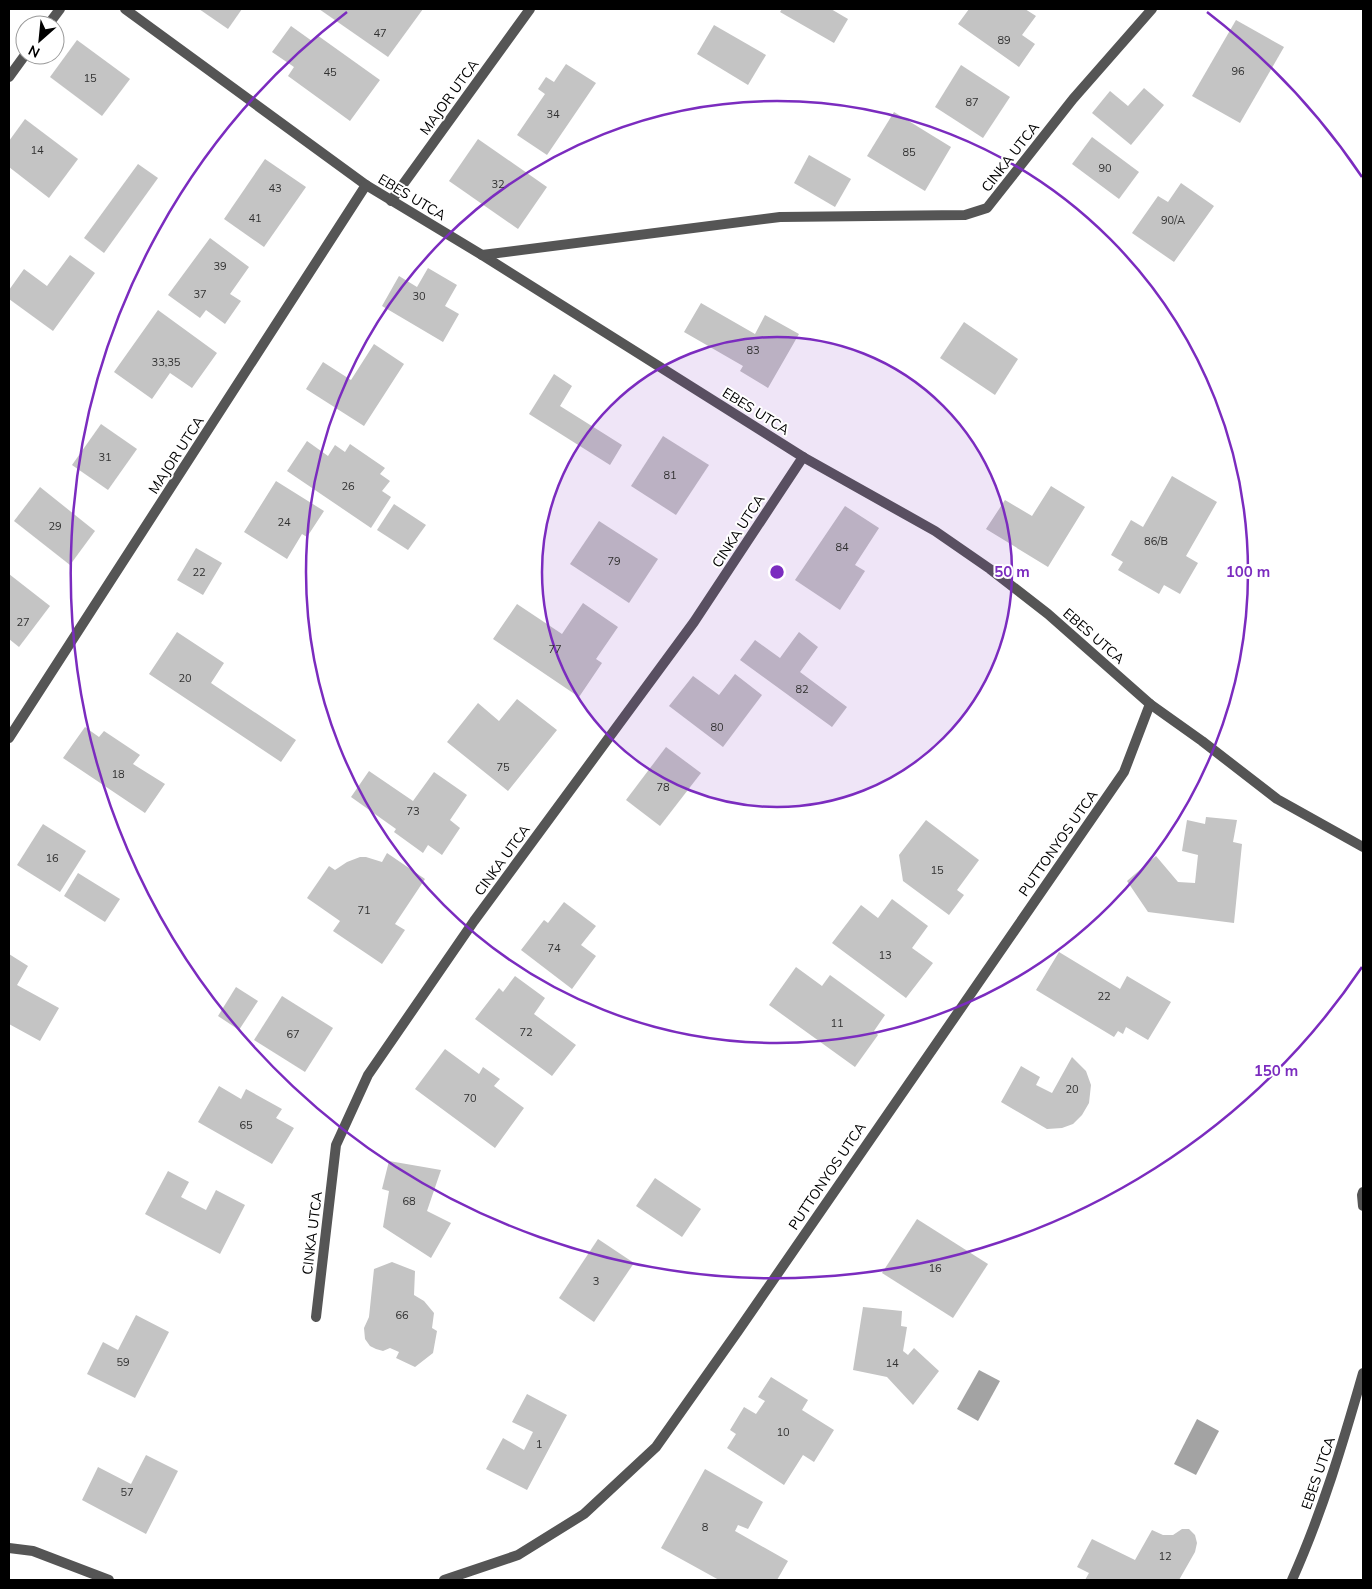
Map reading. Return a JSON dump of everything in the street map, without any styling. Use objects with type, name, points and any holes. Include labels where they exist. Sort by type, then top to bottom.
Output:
[{"type":"street","name":"EBES UTCA","points":[[125,9],[366,185],[482,255],[803,457],[935,531],[990,569],[1048,614],[1150,704],[1202,741],[1277,799],[1363,847]]},
{"type":"street","name":"MAJOR UTCA","points":[[391,201],[530,9]]},
{"type":"street","name":"CINKA UTCA","points":[[482,255],[780,217],[965,215],[987,208],[1073,99],[1152,9]]},
{"type":"street","points":[[9,77],[18,65]]},
{"type":"street","name":"MAJOR UTCA","points":[[9,738],[366,185]]},
{"type":"street","name":"CINKA UTCA","points":[[316,1317],[336,1146],[368,1075],[474,921],[694,622],[803,457]]},
{"type":"street","name":"PUTTONYOS UTCA","points":[[444,1580],[452,1579],[518,1555],[584,1514],[656,1446],[738,1331],[1124,772],[1150,704]]},
{"type":"street","points":[[1363,1192],[1363,1206]]},
{"type":"street","name":"EBES UTCA","points":[[1292,1580],[1309,1543],[1341,1450],[1363,1373]]},
{"type":"street","points":[[9,1548],[33,1551],[108,1580]]},
{"type":"shaded area","points":[[979,1370],[1000,1381],[978,1421],[957,1409]]},
{"type":"shaded area","points":[[1197,1419],[1219,1431],[1196,1475],[1174,1464]]},
{"type":"building","points":[[199,9],[242,9],[228,29]]},
{"type":"building","points":[[319,9],[423,9],[388,57]]},
{"type":"building","points":[[782,9],[831,9],[848,19],[834,43],[780,12]]},
{"type":"building","points":[[969,9],[1025,9],[1036,16],[1022,35],[1035,44],[1019,67],[958,24]]},
{"type":"building","points":[[1236,20],[1284,47],[1240,123],[1192,96]]},
{"type":"building","points":[[714,25],[766,55],[748,85],[697,54]]},
{"type":"building","points":[[291,26],[312,41],[317,35],[380,80],[350,121],[288,76],[294,67],[272,52]]},
{"type":"building","points":[[77,40],[130,79],[102,116],[50,77],[59,65],[65,65],[65,56]]},
{"type":"building","points":[[566,64],[596,83],[547,155],[517,135],[545,94],[538,89],[546,77],[554,82]]},
{"type":"building","points":[[961,65],[1010,97],[983,138],[935,107]]},
{"type":"building","points":[[1144,88],[1164,105],[1131,145],[1092,113],[1110,91],[1128,106]]},
{"type":"building","points":[[894,112],[951,147],[925,191],[867,156]]},
{"type":"building","points":[[25,119],[78,159],[49,198],[9,167],[9,141]]},
{"type":"building","points":[[1092,137],[1139,172],[1119,199],[1072,164]]},
{"type":"building","points":[[478,139],[547,187],[518,229],[449,181]]},
{"type":"building","points":[[809,155],[851,179],[835,207],[794,183]]},
{"type":"building","points":[[265,159],[306,187],[264,247],[224,219]]},
{"type":"building","points":[[138,164],[158,178],[104,253],[84,238]]},
{"type":"building","points":[[1181,183],[1214,206],[1174,262],[1132,233],[1158,196],[1168,202]]},
{"type":"building","points":[[210,238],[249,267],[230,294],[241,301],[225,324],[206,310],[200,318],[168,295]]},
{"type":"building","points":[[70,255],[95,273],[53,331],[9,299],[9,290],[24,269],[47,286]]},
{"type":"building","points":[[428,268],[457,285],[445,306],[459,314],[443,342],[382,306],[399,276],[417,287]]},
{"type":"building","points":[[701,303],[755,334],[765,315],[799,334],[768,388],[740,371],[743,366],[684,332]]},
{"type":"building","points":[[158,310],[217,353],[192,388],[170,373],[152,399],[114,372]]},
{"type":"building","points":[[964,322],[1018,359],[995,395],[940,358]]},
{"type":"building","points":[[374,344],[404,364],[364,426],[306,389],[323,362],[351,380]]},
{"type":"building","points":[[554,374],[572,386],[560,406],[622,445],[610,465],[529,414]]},
{"type":"building","points":[[101,424],[137,449],[108,490],[72,465]]},
{"type":"building","points":[[663,436],[709,465],[676,515],[631,486]]},
{"type":"building","points":[[307,441],[328,456],[335,445],[345,452],[350,444],[385,468],[380,474],[390,481],[382,491],[391,497],[371,528],[287,471]]},
{"type":"building","points":[[1172,476],[1217,502],[1186,556],[1198,563],[1180,594],[1164,585],[1159,594],[1118,570],[1123,562],[1111,555],[1131,520],[1143,527]]},
{"type":"building","points":[[276,481],[324,511],[307,537],[302,534],[287,559],[244,532]]},
{"type":"building","points":[[1051,486],[1085,507],[1048,567],[986,529],[1005,500],[1032,516]]},
{"type":"building","points":[[40,487],[95,531],[70,565],[14,521]]},
{"type":"building","points":[[394,504],[426,525],[408,550],[377,530]]},
{"type":"building","points":[[845,506],[879,528],[855,565],[865,571],[840,610],[795,580]]},
{"type":"building","points":[[599,521],[658,559],[629,603],[570,564]]},
{"type":"building","points":[[196,548],[222,563],[203,595],[177,580]]},
{"type":"building","points":[[9,574],[50,606],[19,647],[9,639]]},
{"type":"building","points":[[583,603],[618,627],[596,659],[602,663],[579,697],[493,639],[517,604],[562,634]]},
{"type":"building","points":[[177,632],[224,663],[211,683],[296,740],[281,762],[149,674]]},
{"type":"building","points":[[799,632],[818,647],[800,672],[847,707],[832,727],[740,660],[755,640],[780,658]]},
{"type":"building","points":[[735,674],[762,695],[723,747],[669,706],[693,676],[719,695]]},
{"type":"building","points":[[517,699],[557,730],[508,791],[447,742],[478,703],[499,721]]},
{"type":"building","points":[[85,727],[99,737],[104,731],[140,755],[133,764],[165,784],[145,813],[63,758]]},
{"type":"building","points":[[666,747],[701,773],[660,826],[626,800]]},
{"type":"building","points":[[369,771],[413,801],[434,772],[467,795],[450,820],[460,828],[442,855],[428,845],[423,853],[394,832],[396,829],[351,797]]},
{"type":"building","points":[[1206,817],[1237,820],[1233,842],[1242,844],[1234,923],[1148,912],[1127,881],[1156,856],[1178,882],[1195,883],[1198,855],[1182,851],[1187,820],[1205,824]]},
{"type":"building","points":[[926,820],[979,860],[957,890],[964,895],[949,915],[903,881],[899,855]]},
{"type":"building","points":[[43,824],[86,851],[60,892],[17,865]]},
{"type":"building","points":[[387,853],[425,879],[395,924],[405,930],[382,964],[333,931],[340,921],[307,898],[329,866],[335,870],[347,862],[360,857],[382,862]]},
{"type":"building","points":[[78,873],[120,899],[105,922],[64,896]]},
{"type":"building","points":[[892,899],[928,926],[912,948],[933,963],[906,998],[832,943],[861,905],[878,918]]},
{"type":"building","points":[[564,902],[596,926],[581,945],[596,956],[572,989],[521,950],[544,920],[548,923]]},
{"type":"building","points":[[1059,952],[1120,989],[1127,976],[1171,1002],[1148,1040],[1126,1027],[1123,1034],[1118,1031],[1114,1037],[1036,990]]},
{"type":"building","points":[[9,954],[28,966],[17,985],[59,1008],[40,1041],[9,1024]]},
{"type":"building","points":[[796,967],[822,986],[830,975],[885,1015],[874,1031],[878,1035],[855,1067],[769,1005]]},
{"type":"building","points":[[515,976],[545,998],[534,1014],[576,1045],[552,1076],[475,1019],[499,988],[503,992]]},
{"type":"building","points":[[236,987],[258,1001],[239,1030],[218,1016]]},
{"type":"building","points":[[282,996],[333,1028],[305,1072],[254,1040]]},
{"type":"building","points":[[445,1049],[479,1074],[483,1067],[500,1079],[494,1086],[524,1108],[495,1148],[415,1089]]},
{"type":"building","points":[[1072,1057],[1086,1071],[1091,1085],[1089,1103],[1082,1115],[1073,1124],[1062,1128],[1047,1129],[1001,1102],[1021,1066],[1040,1077],[1036,1085],[1052,1093]]},
{"type":"building","points":[[219,1086],[241,1099],[246,1089],[282,1109],[276,1118],[294,1128],[272,1164],[198,1122]]},
{"type":"building","points":[[389,1161],[441,1170],[427,1211],[451,1223],[431,1258],[383,1227],[389,1191],[382,1189]]},
{"type":"building","points":[[168,1171],[189,1182],[181,1197],[206,1210],[216,1190],[245,1205],[220,1254],[145,1214]]},
{"type":"building","points":[[655,1178],[701,1209],[682,1237],[636,1206]]},
{"type":"building","points":[[917,1219],[988,1264],[953,1318],[882,1273]]},
{"type":"building","points":[[598,1239],[634,1263],[594,1322],[559,1298]]},
{"type":"building","points":[[392,1262],[415,1271],[414,1295],[424,1301],[434,1313],[432,1328],[437,1331],[433,1353],[415,1367],[396,1358],[399,1352],[390,1348],[383,1351],[376,1349],[370,1346],[365,1339],[364,1328],[369,1317],[374,1269]]},
{"type":"building","points":[[863,1307],[902,1311],[901,1326],[907,1327],[903,1351],[908,1355],[914,1348],[939,1371],[913,1405],[887,1377],[853,1370]]},
{"type":"building","points":[[136,1315],[169,1332],[135,1398],[87,1374],[103,1342],[118,1350]]},
{"type":"building","points":[[771,1377],[808,1400],[802,1410],[834,1430],[814,1462],[803,1455],[784,1485],[727,1448],[736,1434],[730,1430],[744,1407],[756,1414],[765,1401],[758,1397]]},
{"type":"building","points":[[527,1394],[567,1415],[527,1490],[486,1469],[503,1438],[524,1450],[533,1432],[512,1422]]},
{"type":"building","points":[[146,1455],[178,1471],[146,1534],[82,1500],[98,1467],[131,1484]]},
{"type":"building","points":[[705,1469],[763,1502],[748,1529],[738,1525],[735,1531],[788,1561],[777,1580],[719,1580],[661,1548]]},
{"type":"building","points":[[1182,1529],[1189,1529],[1195,1535],[1197,1543],[1195,1552],[1179,1580],[1085,1580],[1089,1573],[1077,1567],[1092,1539],[1135,1560],[1152,1530],[1163,1535],[1173,1535]]}]
